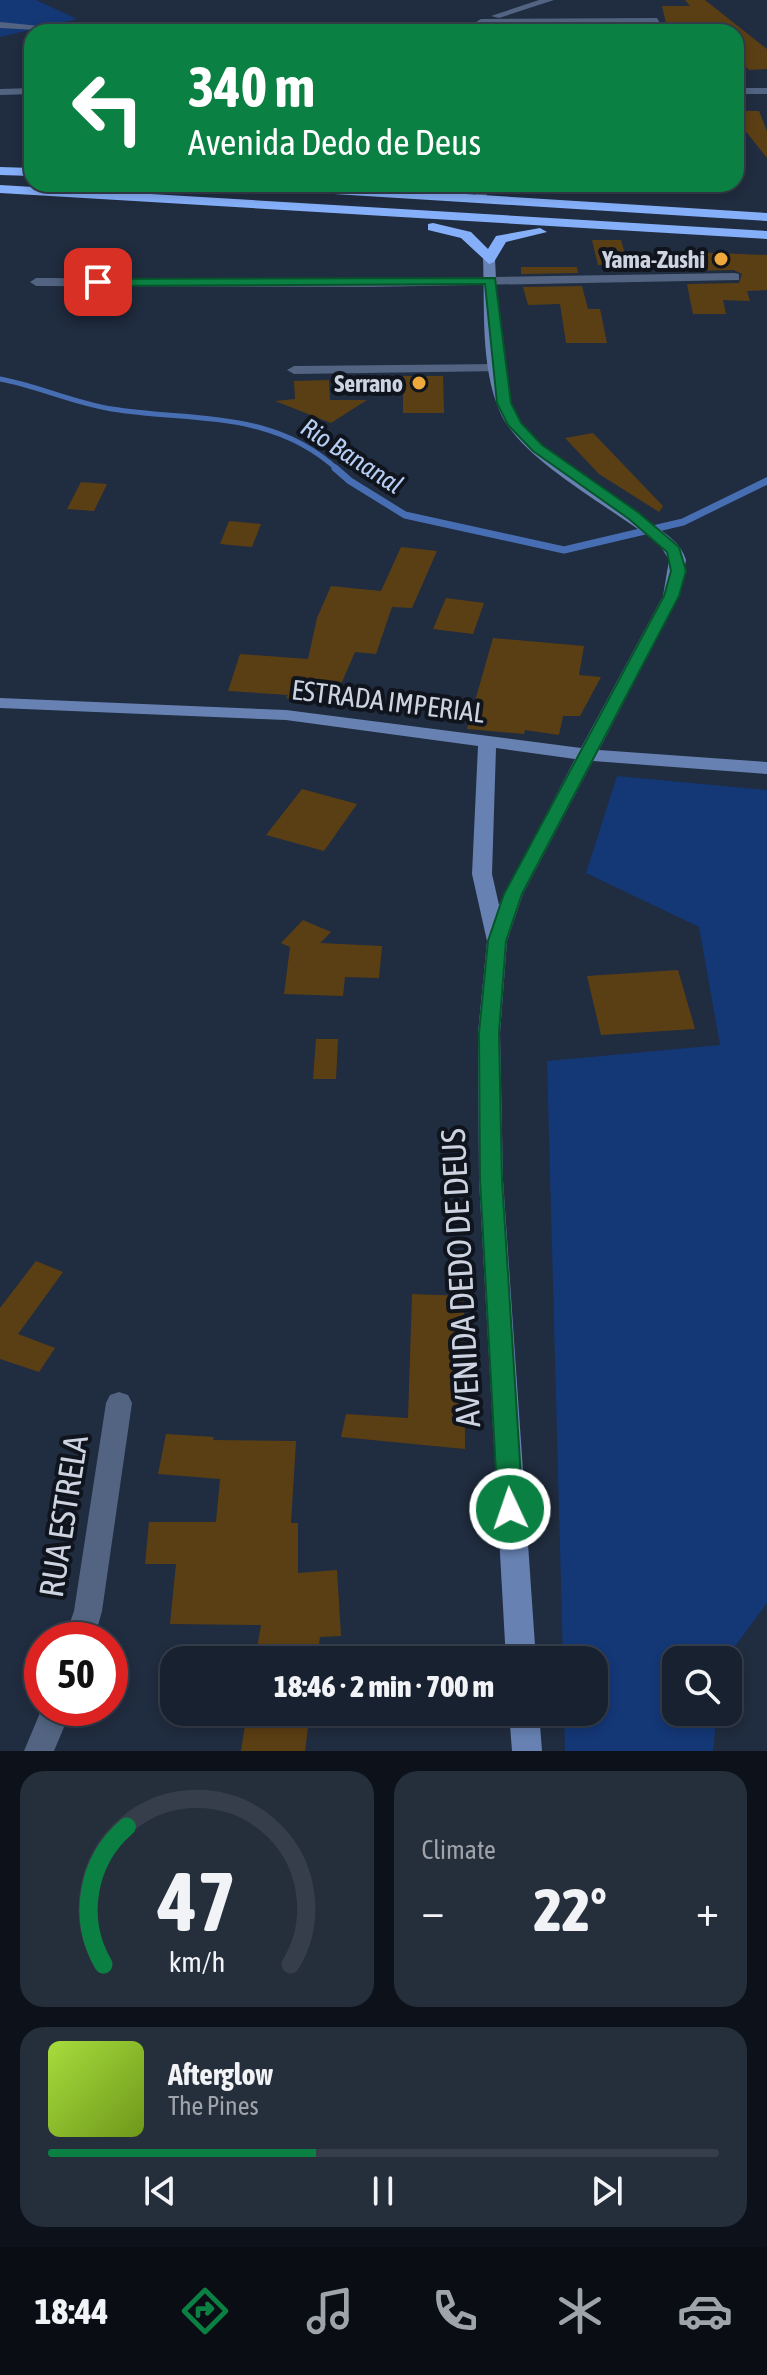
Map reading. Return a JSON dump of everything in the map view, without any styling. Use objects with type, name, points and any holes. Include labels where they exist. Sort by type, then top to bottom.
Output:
[{"type":"highway","points":[[0,171],[24,172]]},
{"type":"highway","points":[[0,189],[24,190]]},
{"type":"highway","points":[[48,192],[767,235]]},
{"type":"highway","points":[[490,192],[611,207],[767,217]]},
{"type":"highway","points":[[611,207],[767,207]]},
{"type":"highway","points":[[336,210],[369,219],[452,230],[475,242],[489,259],[501,239],[514,235],[601,232],[637,226]]},
{"type":"highway","points":[[726,233],[767,242]]},
{"type":"main road","name":"AVENIDA DEDO DE DEUS","points":[[489,259],[504,403],[515,425],[537,448],[634,516],[674,550],[678,571],[671,596],[513,894],[497,941],[489,1033],[491,1180],[520,1646]]},
{"type":"main road","name":"ESTRADA IMPERIAL","points":[[0,703],[286,715],[589,755],[767,768]]},
{"type":"main road","name":"AVENIDA DEDO DE DEUS","points":[[487,743],[482,874],[497,941]]},
{"type":"main road","points":[[525,1726],[527,1751]]},
{"type":"street","points":[[486,24],[549,0]]},
{"type":"street","points":[[568,24],[657,21]]},
{"type":"street","points":[[0,25],[24,27]]},
{"type":"street","points":[[0,92],[24,91]]},
{"type":"street","points":[[744,91],[767,91]]},
{"type":"street","points":[[36,282],[734,277]]},
{"type":"street","points":[[294,370],[499,368]]},
{"type":"street","name":"RUA ESTRELA","points":[[85,1622],[119,1403]]},
{"type":"street","points":[[39,1751],[49,1726]]},
{"type":"shaded area","points":[[0,0],[36,0],[77,19],[56,24],[24,24],[24,31],[0,37]]},
{"type":"shaded area","points":[[617,776],[767,790],[767,1603],[735,1646],[662,1646],[662,1726],[716,1726],[713,1751],[565,1751],[564,1726],[608,1726],[608,1646],[563,1646],[547,1061],[720,1045],[699,927],[586,873]]},
{"type":"building","points":[[685,0],[705,0],[735,24],[666,24],[662,6],[690,6]]},
{"type":"building","points":[[744,31],[767,49],[767,69],[749,70],[744,65]]},
{"type":"building","points":[[744,111],[759,111],[767,131],[767,158],[744,129]]},
{"type":"building","points":[[592,240],[621,240],[628,265],[598,265]]},
{"type":"building","points":[[692,252],[767,255],[767,290],[747,291],[750,301],[723,300],[726,314],[693,314],[687,284],[739,283],[742,274],[734,270],[685,271],[682,255],[693,255]]},
{"type":"building","points":[[521,267],[577,267],[578,273],[521,274]]},
{"type":"building","points":[[582,286],[588,309],[600,309],[607,343],[566,343],[560,304],[528,305],[523,287]]},
{"type":"building","points":[[403,376],[443,376],[444,413],[403,413]]},
{"type":"building","points":[[329,380],[330,400],[367,400],[331,423],[275,401],[295,399],[294,381]]},
{"type":"building","points":[[593,433],[663,506],[659,512],[599,474],[565,438]]},
{"type":"building","points":[[81,482],[107,484],[94,511],[67,509]]},
{"type":"building","points":[[229,521],[261,524],[252,547],[220,544]]},
{"type":"building","points":[[401,547],[437,551],[412,608],[392,607],[376,654],[355,652],[332,705],[286,698],[288,695],[228,691],[240,654],[308,659],[317,618],[331,586],[381,591]]},
{"type":"building","points":[[446,598],[484,603],[473,634],[433,629]]},
{"type":"building","points":[[493,638],[584,646],[579,675],[601,677],[580,716],[563,716],[559,735],[525,730],[524,734],[467,729]]},
{"type":"building","points":[[302,789],[357,804],[324,851],[266,835]]},
{"type":"building","points":[[303,920],[331,932],[320,943],[382,946],[379,978],[345,977],[343,996],[284,994],[290,947],[281,943]]},
{"type":"building","points":[[678,970],[695,1029],[601,1035],[587,976]]},
{"type":"building","points":[[316,1039],[338,1039],[336,1079],[313,1079]]},
{"type":"building","points":[[36,1261],[63,1272],[18,1334],[55,1348],[39,1372],[0,1359],[0,1308]]},
{"type":"building","points":[[412,1294],[464,1296],[465,1449],[341,1437],[346,1414],[408,1418]]},
{"type":"building","points":[[166,1434],[214,1437],[213,1440],[296,1441],[291,1523],[298,1523],[298,1573],[337,1570],[341,1636],[320,1637],[319,1646],[257,1646],[261,1625],[170,1624],[176,1564],[145,1564],[149,1522],[216,1522],[220,1479],[158,1474]]},
{"type":"building","points":[[245,1726],[308,1726],[305,1751],[241,1751]]},
{"type":"waterway","name":"Rio Bananal","points":[[0,379],[112,409],[259,427],[313,450],[338,470]]},
{"type":"waterway","name":"Rio Bananal","points":[[335,468],[350,481],[405,515],[564,550],[683,522],[767,481]]},
{"type":"place","name":"Yama-Zushi","points":[[721,259]]},
{"type":"place","name":"Serrano","points":[[419,383]]},
{"type":"route","points":[[98,282],[491,281],[504,403],[515,425],[537,448],[634,516],[674,550],[678,571],[671,596],[513,894],[497,941],[489,1033],[491,1180],[510,1509]]}]
